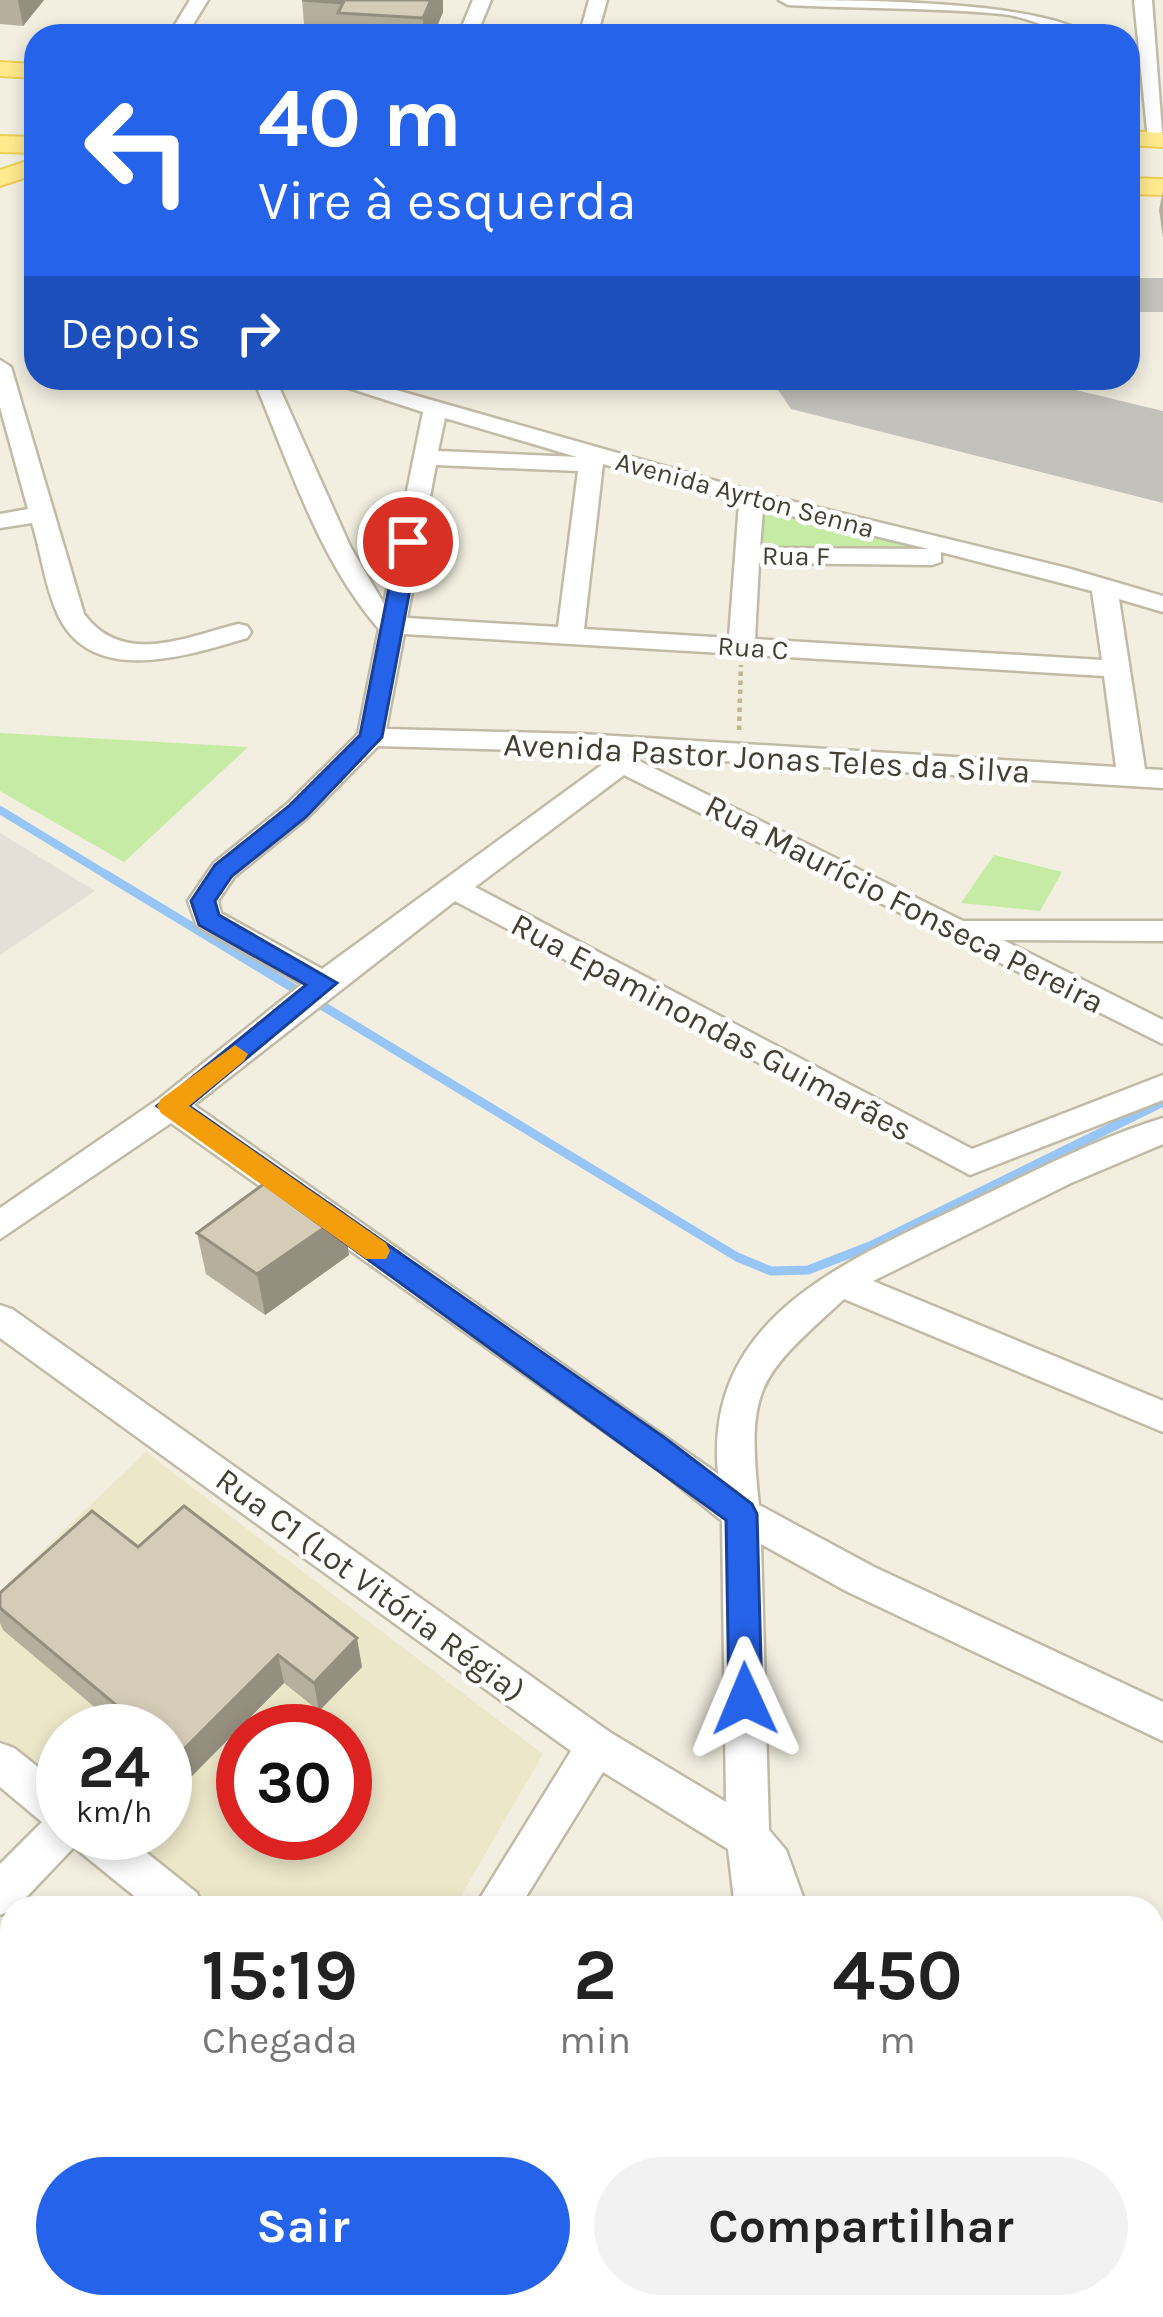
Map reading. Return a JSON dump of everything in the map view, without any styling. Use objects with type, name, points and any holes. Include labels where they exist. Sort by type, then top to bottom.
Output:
[{"type":"street","points":[[788,0],[908,15],[954,2],[1004,4],[1042,11],[1069,24]]},
{"type":"street","points":[[1143,0],[1155,63],[1161,140]]},
{"type":"street","points":[[0,367],[7,416],[42,514],[70,615],[88,641],[122,652],[167,651],[238,632]]},
{"type":"street","points":[[270,390],[355,576],[373,609],[389,626]]},
{"type":"street","name":"Avenida Ayrton Senna","points":[[371,390],[591,459],[1104,585],[1163,604]]},
{"type":"street","points":[[324,983],[208,919],[203,901],[224,870],[297,811],[370,737],[435,408]]},
{"type":"street","points":[[428,458],[591,459],[570,636]]},
{"type":"street","points":[[741,648],[751,499]]},
{"type":"street","points":[[0,521],[42,514]]},
{"type":"street","name":"Rua F","points":[[748,555],[987,558]]},
{"type":"street","points":[[1104,585],[1132,778]]},
{"type":"street","name":"Rua C","points":[[389,626],[1116,669]]},
{"type":"street","name":"Avenida Pastor Jonas Teles da Silva","points":[[370,737],[582,743],[1163,779]]},
{"type":"street","name":"Rua Maurício Fonseca Pereira","points":[[582,743],[1163,1033]]},
{"type":"street","points":[[0,1226],[171,1106],[324,983],[623,763]]},
{"type":"street","name":"Rua Epaminondas Guimarães","points":[[454,888],[970,1163],[1163,1087]]},
{"type":"street","points":[[962,930],[1163,931]]},
{"type":"street","points":[[171,1106],[661,1452],[741,1514],[860,1579],[1163,1722]]},
{"type":"street","points":[[755,1896],[748,1838],[741,1514],[734,1447],[736,1408],[748,1377],[769,1346],[839,1282],[1059,1174],[1163,1130]]},
{"type":"street","points":[[839,1282],[1163,1417]]},
{"type":"street","name":"Rua C1 (Lot Vitória Régia)","points":[[0,1319],[597,1746],[748,1838]]},
{"type":"street","points":[[503,1896],[597,1746]]},
{"type":"street","points":[[0,1762],[36,1791]]},
{"type":"street","points":[[748,1838],[771,1864],[782,1896]]},
{"type":"street","points":[[0,1894],[36,1857]]},
{"type":"street","points":[[122,1860],[167,1896]]},
{"type":"path","points":[[738,752],[741,648]]},
{"type":"shaded area","points":[[0,833],[95,891],[0,955]]},
{"type":"shaded area","points":[[146,1452],[543,1754],[461,1896],[196,1896],[151,1860],[192,1860],[192,1704],[36,1704],[36,1769],[0,1740],[0,1591]]},
{"type":"green space","points":[[762,510],[938,551],[760,548]]},
{"type":"green space","points":[[0,733],[248,747],[124,862],[0,791]]},
{"type":"green space","points":[[994,855],[1062,872],[1040,911],[961,903]]},
{"type":"building","points":[[302,0],[431,0],[423,18],[338,13],[343,3]]},
{"type":"building","points":[[269,1180],[313,1207],[328,1203],[344,1214],[257,1274],[197,1233]]},
{"type":"building","points":[[184,1506],[357,1638],[314,1683],[278,1655],[229,1704],[216,1704],[216,1717],[192,1741],[192,1704],[115,1704],[0,1608],[0,1593],[92,1511],[138,1547]]},
{"type":"waterway","points":[[0,810],[110,877]]},
{"type":"waterway","points":[[105,874],[737,1257],[771,1271],[808,1270],[870,1246],[1163,1102]]},
{"type":"taxiway","points":[[1140,295],[1163,295]]},
{"type":"runway","points":[[892,390],[1163,457]]},
{"type":"slow traffic","points":[[235,1054],[171,1106],[376,1251]]},
{"type":"route","points":[[408,542],[370,737],[297,811],[224,870],[203,901],[208,919],[324,983],[171,1106],[654,1447],[741,1514],[745,1699]]}]
